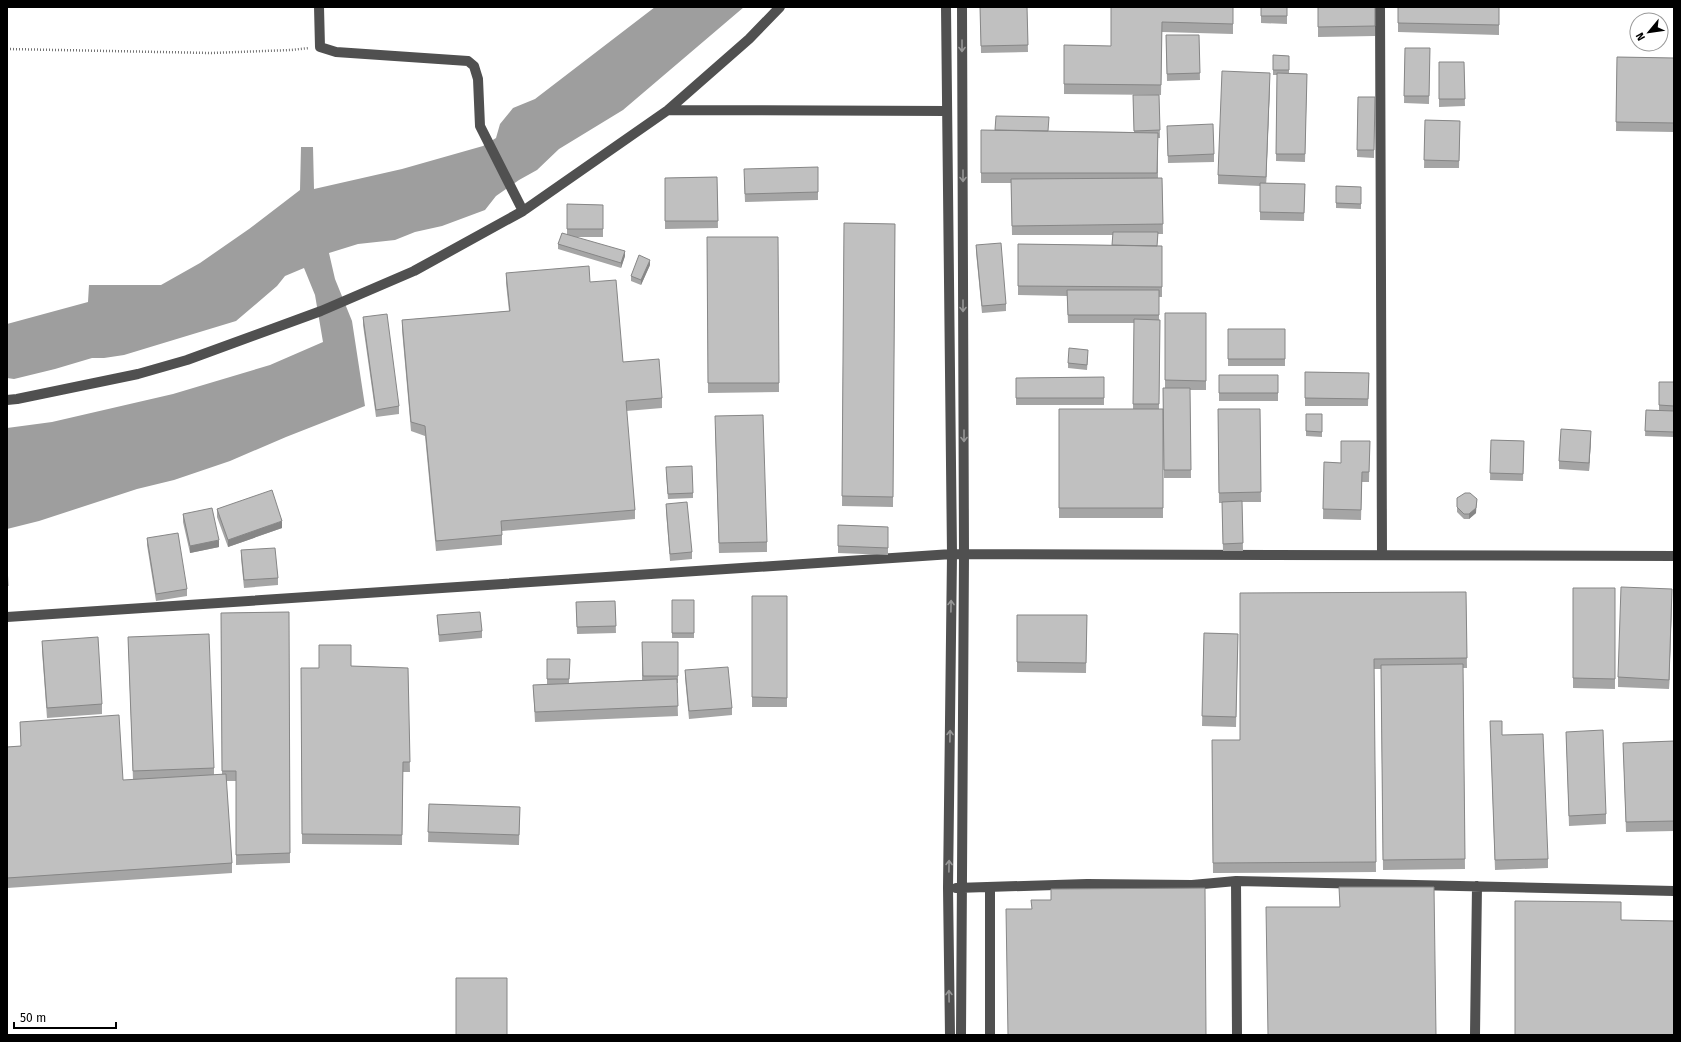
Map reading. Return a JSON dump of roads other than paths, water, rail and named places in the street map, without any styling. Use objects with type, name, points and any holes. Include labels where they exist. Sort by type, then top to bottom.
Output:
[{"type":"street","points":[[319,7],[320,47],[336,52],[468,61],[474,66],[478,79],[480,126],[523,211]]},
{"type":"street","points":[[7,400],[145,372],[187,360],[321,311],[414,271],[523,211],[668,110],[749,39],[780,7]]},
{"type":"street","points":[[946,7],[952,554],[948,888],[950,1035]]},
{"type":"street","points":[[961,1035],[964,554],[962,7]]},
{"type":"street","points":[[1380,7],[1382,555]]},
{"type":"street","points":[[668,110],[947,111]]},
{"type":"street","points":[[7,617],[952,554],[1674,556]]},
{"type":"street","points":[[948,888],[1087,884],[1192,885],[1236,881],[1674,891]]},
{"type":"street","points":[[1236,881],[1237,1035]]},
{"type":"street","points":[[990,886],[990,1035]]},
{"type":"street","points":[[1475,1035],[1478,886]]}]
